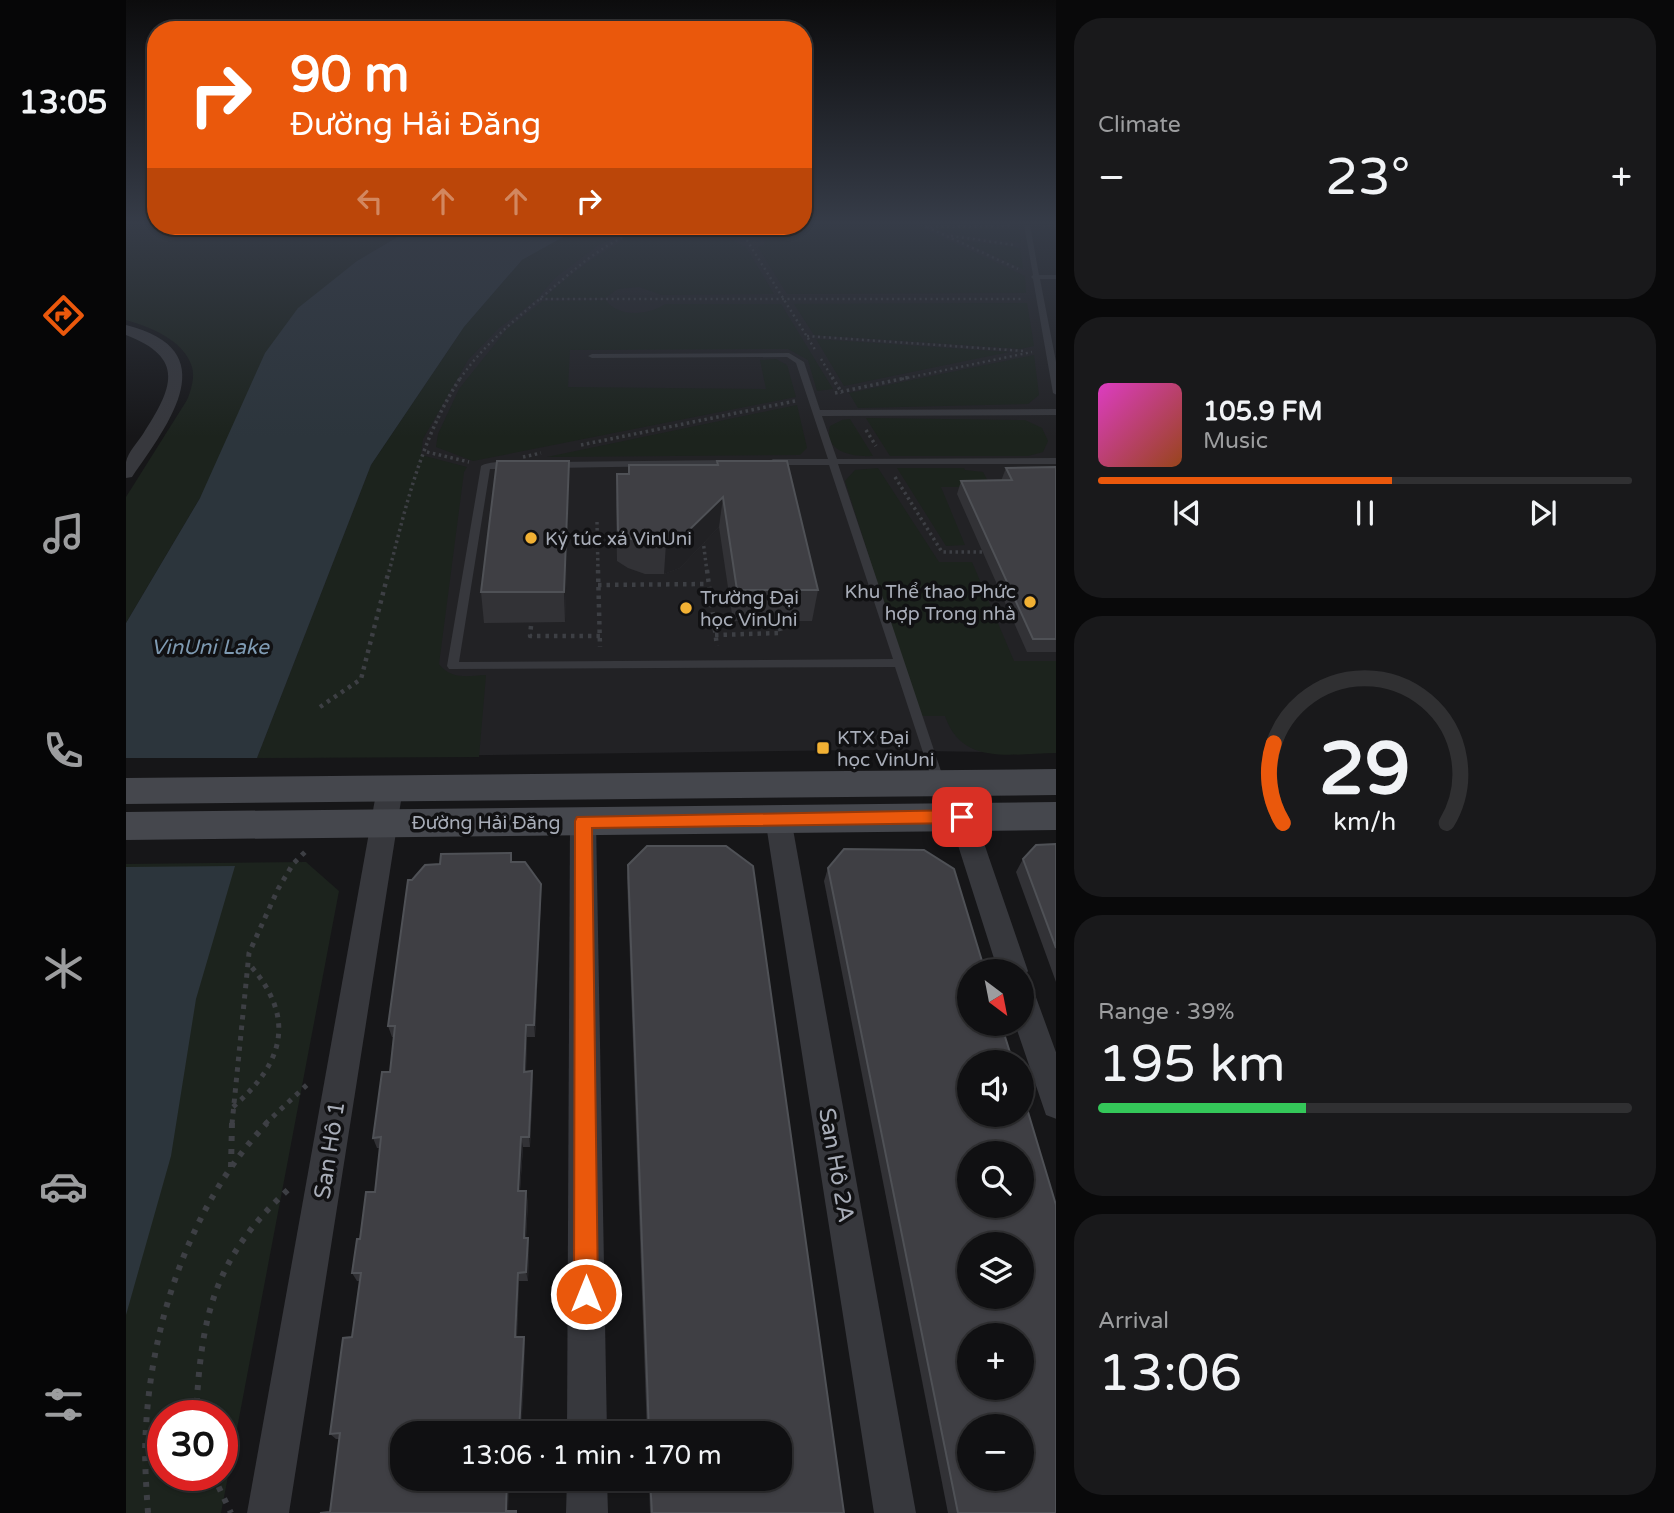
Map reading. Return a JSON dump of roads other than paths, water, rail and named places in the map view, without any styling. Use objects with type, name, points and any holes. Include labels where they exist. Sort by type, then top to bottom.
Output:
[{"type":"street","points":[[126,330],[157,342],[174,356],[178,376],[170,401],[126,473]]},
{"type":"street","name":"Đường Hải Đăng","points":[[126,790],[1056,782]]},
{"type":"street","name":"San Hô 1","points":[[268,1513],[390,788]]},
{"type":"street","name":"Đường Hải Đăng","points":[[126,826],[1056,816]]},
{"type":"street","points":[[962,817],[1009,959]]},
{"type":"street","name":"San Hô 2A","points":[[778,818],[895,1513]]},
{"type":"street","points":[[583,821],[587,1421]]},
{"type":"street","points":[[1034,1036],[1056,1104]]},
{"type":"street","points":[[587,1491],[587,1513]]},
{"type":"lane","points":[[1038,296],[1056,393]]},
{"type":"lane","points":[[592,356],[789,355],[800,362],[939,783]]},
{"type":"lane","points":[[818,414],[1056,412]]},
{"type":"lane","points":[[762,463],[1056,461]]},
{"type":"lane","points":[[546,465],[735,463]]},
{"type":"lane","points":[[519,466],[486,466],[453,666],[899,663]]},
{"type":"water","name":"VinUni Lake","points":[[314,296],[491,296],[464,327],[371,465],[257,758],[126,758],[126,623],[200,498],[265,353],[298,308]]},
{"type":"water","points":[[235,866],[196,999],[171,1156],[126,1315],[126,867]]},
{"type":"place","name":"Ký túc xá VinUni","points":[[531,538]]},
{"type":"place","name":"Khu Thể thao Phức hợp Trong nhà","points":[[1030,602]]},
{"type":"place","name":"Trường Đại học VinUni","points":[[686,608]]},
{"type":"place","name":"KTX Đại học VinUni","points":[[823,748]]}]
